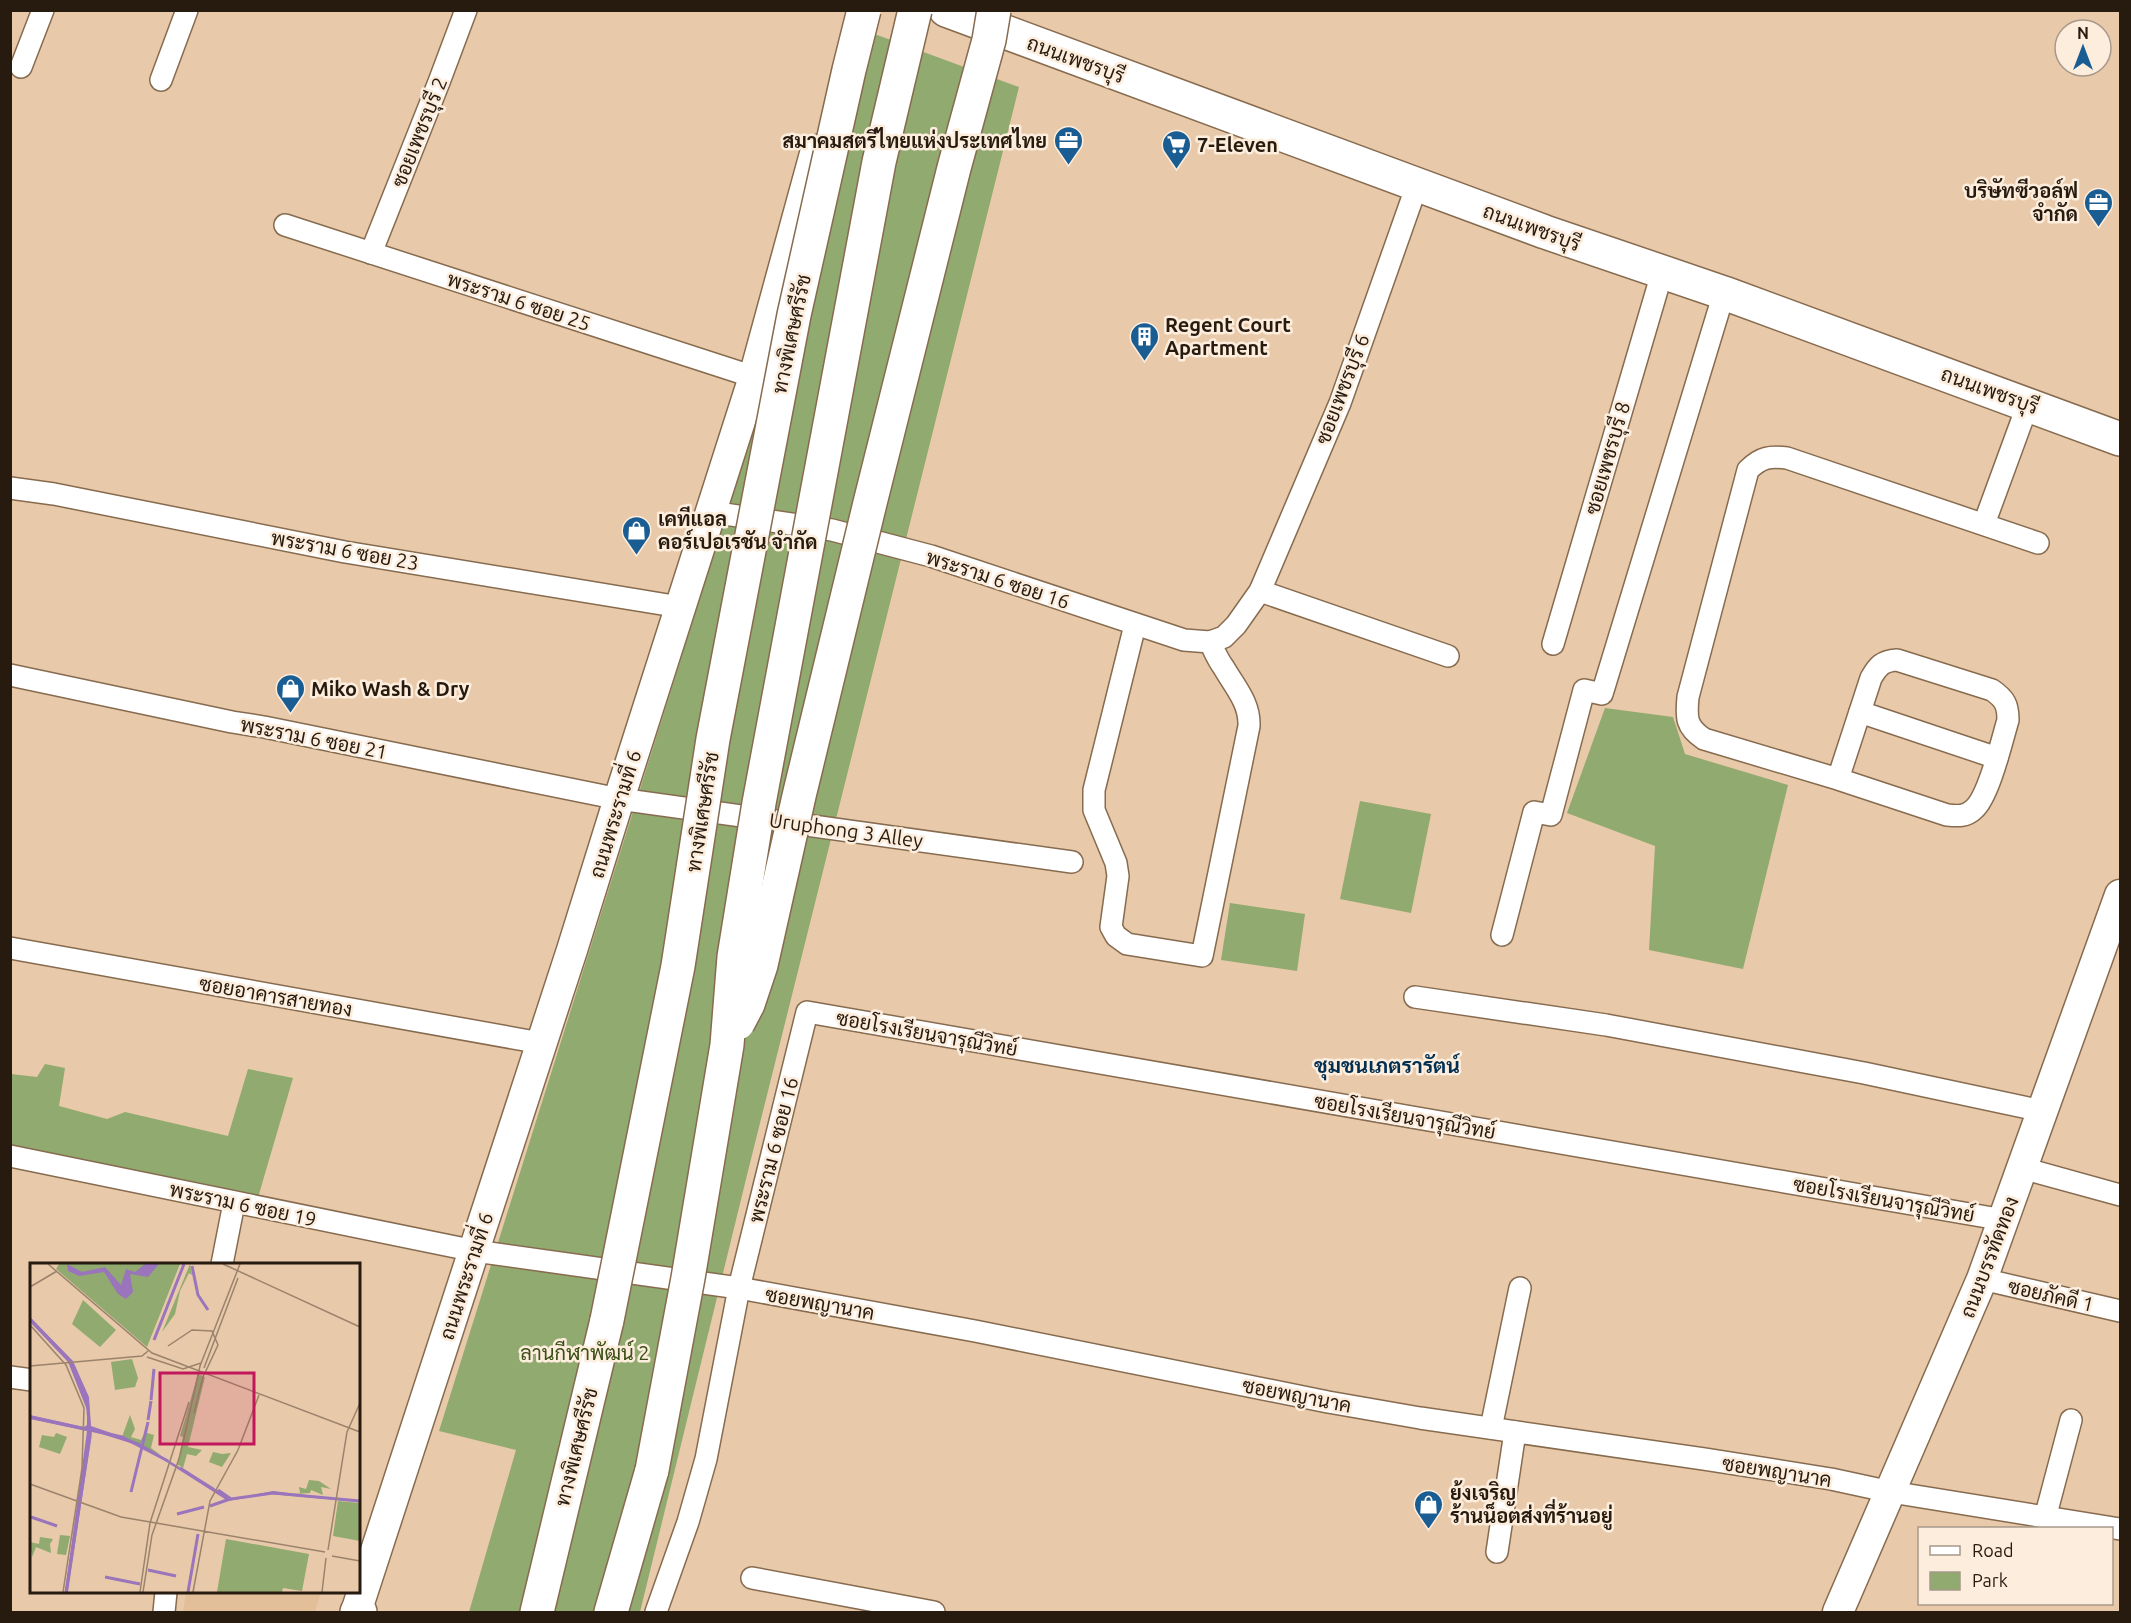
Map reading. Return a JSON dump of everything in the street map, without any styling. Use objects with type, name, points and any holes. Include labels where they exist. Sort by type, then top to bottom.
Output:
[{"type":"main road","name":"ถนนพระรามที่ 6","points":[[358,1612],[576,940],[754,377],[825,116],[858,10]]},
{"type":"main road","name":"ทางพิเศษศรีรัช","points":[[537,1612],[609,1308],[678,966],[713,740],[790,338],[864,10]]},
{"type":"main road","points":[[611,1612],[652,1470],[688,1278],[727,1045],[734,957],[759,803],[879,162],[915,10]]},
{"type":"main road","points":[[727,1045],[748,1004],[761,965],[864,526],[954,168],[977,16]]},
{"type":"main road","name":"ถนนเพชรบุรี","points":[[977,16],[1417,185],[1724,293],[2121,439]]},
{"type":"main road","name":"ถนนบรรทัดทอง","points":[[1838,1612],[1982,1279],[2121,895]]},
{"type":"street","points":[[21,67],[43,10]]},
{"type":"street","points":[[161,80],[187,10]]},
{"type":"street","name":"ซอยเพชรบุรี 2","points":[[371,252],[440,82],[466,10]]},
{"type":"street","name":"ซอยเพชรบุรี 6","points":[[1260,591],[1340,403],[1417,185]]},
{"type":"street","name":"พระราม 6 ซอย 25","points":[[285,225],[754,377]]},
{"type":"street","name":"ซอยเพชรบุรี 8","points":[[1553,644],[1662,273]]},
{"type":"street","points":[[1502,934],[1534,812],[1551,815],[1584,690],[1602,694],[1724,293]]},
{"type":"street","points":[[1984,524],[2028,404]]},
{"type":"street","points":[[1838,779],[1871,678],[1884,661],[1897,660],[1992,690],[2004,698],[2008,707],[2008,720],[1983,795],[1975,809],[1963,816],[1947,815],[1838,779],[1704,740],[1694,733],[1686,713],[1688,697],[1748,470],[1758,460],[1772,456],[1788,458],[2038,543]]},
{"type":"street","name":"พระราม 6 ซอย 23","points":[[10,488],[54,494],[345,552],[680,607]]},
{"type":"street","name":"พระราม 6 ซอย 16","points":[[711,512],[832,530],[931,556],[1184,640],[1210,642]]},
{"type":"street","points":[[1136,625],[1094,790],[1094,810],[1116,863],[1118,876],[1111,927],[1116,936],[1127,944],[1202,956],[1249,726],[1249,715],[1245,704],[1210,642],[1224,637],[1236,625],[1260,591],[1448,656]]},
{"type":"street","name":"พระราม 6 ซอย 21","points":[[10,675],[619,799]]},
{"type":"street","points":[[1860,712],[1996,758]]},
{"type":"street","name":"Uruphong 3 Alley","points":[[619,799],[1072,862]]},
{"type":"street","name":"ซอยอาคารสายทอง","points":[[10,948],[541,1043]]},
{"type":"street","points":[[1415,997],[1606,1025],[1864,1073],[2042,1111]]},
{"type":"street","name":"พระราม 6 ซอย 16","points":[[656,1612],[688,1521],[706,1459],[739,1288],[807,1012]]},
{"type":"street","name":"ซอยโรงเรียนจารุณีวิทย์","points":[[807,1012],[2004,1220]]},
{"type":"street","name":"พระราม 6 ซอย 19","points":[[10,1156],[475,1251]]},
{"type":"street","points":[[2022,1168],[2121,1195]]},
{"type":"street","points":[[222,1263],[234,1203]]},
{"type":"street","name":"ซอยพญานาค","points":[[475,1251],[739,1288],[975,1331],[1328,1402],[1420,1418],[1831,1479],[1891,1492],[2107,1527]]},
{"type":"street","name":"ซอยภัคดี 1","points":[[1982,1279],[2121,1311]]},
{"type":"street","points":[[1491,1428],[1520,1288]]},
{"type":"street","points":[[10,1377],[30,1380]]},
{"type":"street","points":[[2045,1518],[2071,1420]]},
{"type":"street","points":[[1497,1552],[1515,1432]]},
{"type":"street","points":[[752,1578],[933,1612]]},
{"type":"street","points":[[164,1612],[166,1593]]},
{"type":"shaded area","points":[[186,1593],[321,1593],[315,1612],[183,1612]]},
{"type":"green space","name":"ลานกีฬาพัฒน์ 2","points":[[869,32],[1019,87],[640,1612],[469,1612],[516,1450],[439,1431],[724,521]]},
{"type":"green space","points":[[1605,708],[1673,717],[1685,754],[1788,785],[1743,969],[1649,950],[1655,846],[1567,813]]},
{"type":"green space","points":[[1360,801],[1431,814],[1411,913],[1340,899]]},
{"type":"green space","points":[[1230,903],[1305,914],[1297,971],[1221,960]]},
{"type":"green space","points":[[45,1064],[65,1068],[59,1106],[107,1119],[125,1112],[228,1136],[248,1069],[293,1078],[257,1201],[11,1151],[11,1074],[37,1077]]},
{"type":"place","name":"สมาคมสตรีไทยแห่งประเทศไทย","points":[[1068,166]]},
{"type":"place","name":"7-Eleven","points":[[1176,170]]},
{"type":"place","name":"บริษัทซีวอล์ฟ จำกัด","points":[[2099,228]]},
{"type":"place","name":"Regent Court Apartment","points":[[1144,362]]},
{"type":"place","name":"เคทีแอล คอร์เปอเรชัน จำกัด","points":[[637,556]]},
{"type":"place","name":"Miko Wash & Dry","points":[[290,714]]},
{"type":"place","name":"ย้งเจริญ ร้านน็อตส่งที่ร้านอยู่","points":[[1429,1530]]},
{"type":"district","name":"ชุมชนเภตรารัตน์","points":[[1387,1065]]}]
